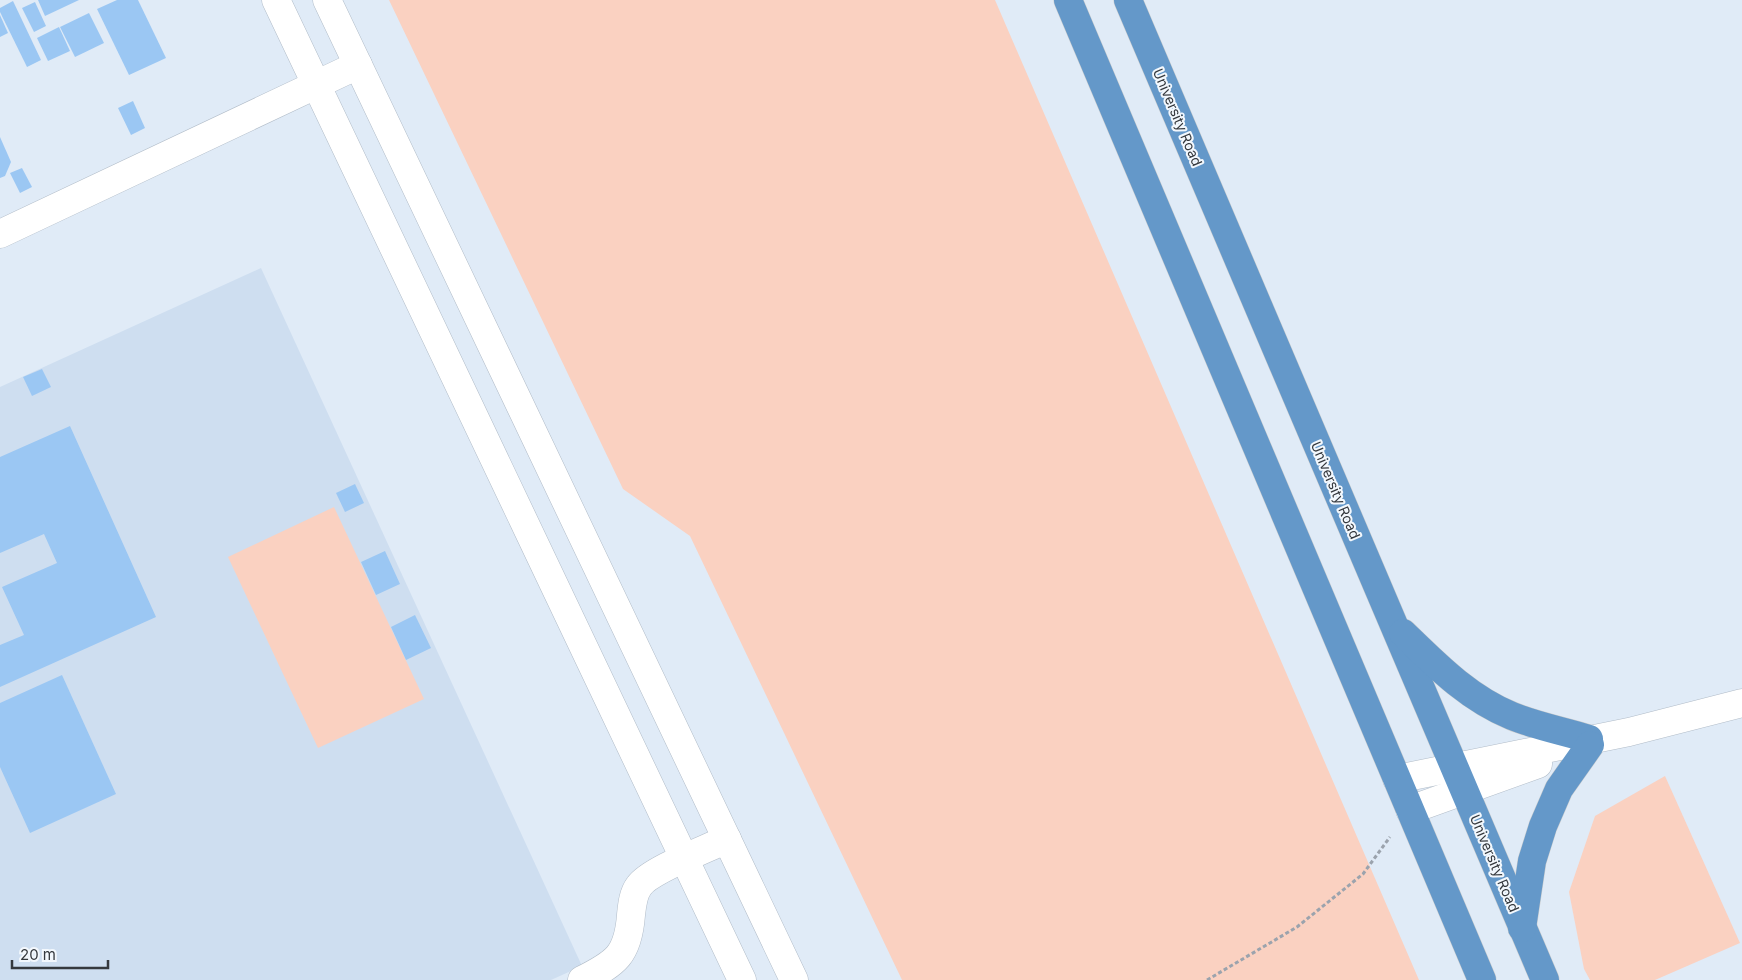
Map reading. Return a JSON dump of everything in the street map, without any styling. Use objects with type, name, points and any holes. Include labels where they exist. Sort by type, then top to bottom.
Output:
[{"type":"highway","points":[[1068,0],[1482,980]]},
{"type":"highway","name":"University Road","points":[[1128,0],[1544,980]]},
{"type":"highway","points":[[1393,623],[1446,675],[1480,699],[1512,716],[1590,742],[1560,789],[1544,826],[1532,861],[1522,928]]},
{"type":"street","points":[[276,0],[742,980]]},
{"type":"street","points":[[327,0],[794,980]]},
{"type":"street","points":[[0,234],[358,65]]},
{"type":"street","points":[[1398,780],[1459,779],[1590,742],[1742,703]]},
{"type":"street","points":[[1410,810],[1459,779]]},
{"type":"street","points":[[582,980],[608,967],[621,952],[630,934],[633,900],[639,886],[654,873],[727,839]]},
{"type":"path","points":[[1207,980],[1297,927],[1363,874],[1410,810]]},
{"type":"shaded area","points":[[389,0],[995,0],[1419,980],[902,980],[690,536],[623,489]]},
{"type":"shaded area","points":[[261,268],[582,966],[551,980],[0,980],[0,387]]},
{"type":"shaded area","points":[[334,507],[424,699],[318,748],[228,557]]},
{"type":"shaded area","points":[[1665,776],[1740,943],[1655,980],[1590,980],[1584,969],[1569,892],[1595,816]]},
{"type":"building","points":[[38,0],[79,0],[45,16]]},
{"type":"building","points":[[117,0],[138,0],[166,58],[129,75],[97,9]]},
{"type":"building","points":[[13,1],[41,60],[27,67],[0,12],[0,8]]},
{"type":"building","points":[[35,2],[46,26],[34,32],[22,8]]},
{"type":"building","points":[[89,13],[104,43],[75,57],[60,27]]},
{"type":"building","points":[[0,15],[8,33],[0,37]]},
{"type":"building","points":[[59,27],[70,51],[48,61],[37,38]]},
{"type":"building","points":[[133,101],[145,128],[131,135],[118,108]]},
{"type":"building","points":[[0,137],[11,162],[5,176],[0,178]]},
{"type":"building","points":[[22,168],[32,187],[20,193],[10,173]]},
{"type":"building","points":[[42,369],[51,387],[32,396],[23,377]]},
{"type":"building","points":[[70,426],[156,617],[0,687],[0,645],[24,635],[2,587],[57,563],[44,534],[0,553],[0,457]]},
{"type":"building","points":[[355,484],[364,503],[345,512],[336,493]]},
{"type":"building","points":[[385,551],[400,584],[376,595],[361,562]]},
{"type":"building","points":[[415,615],[431,648],[406,660],[391,627]]},
{"type":"building","points":[[62,675],[116,794],[30,833],[0,767],[0,703]]}]
